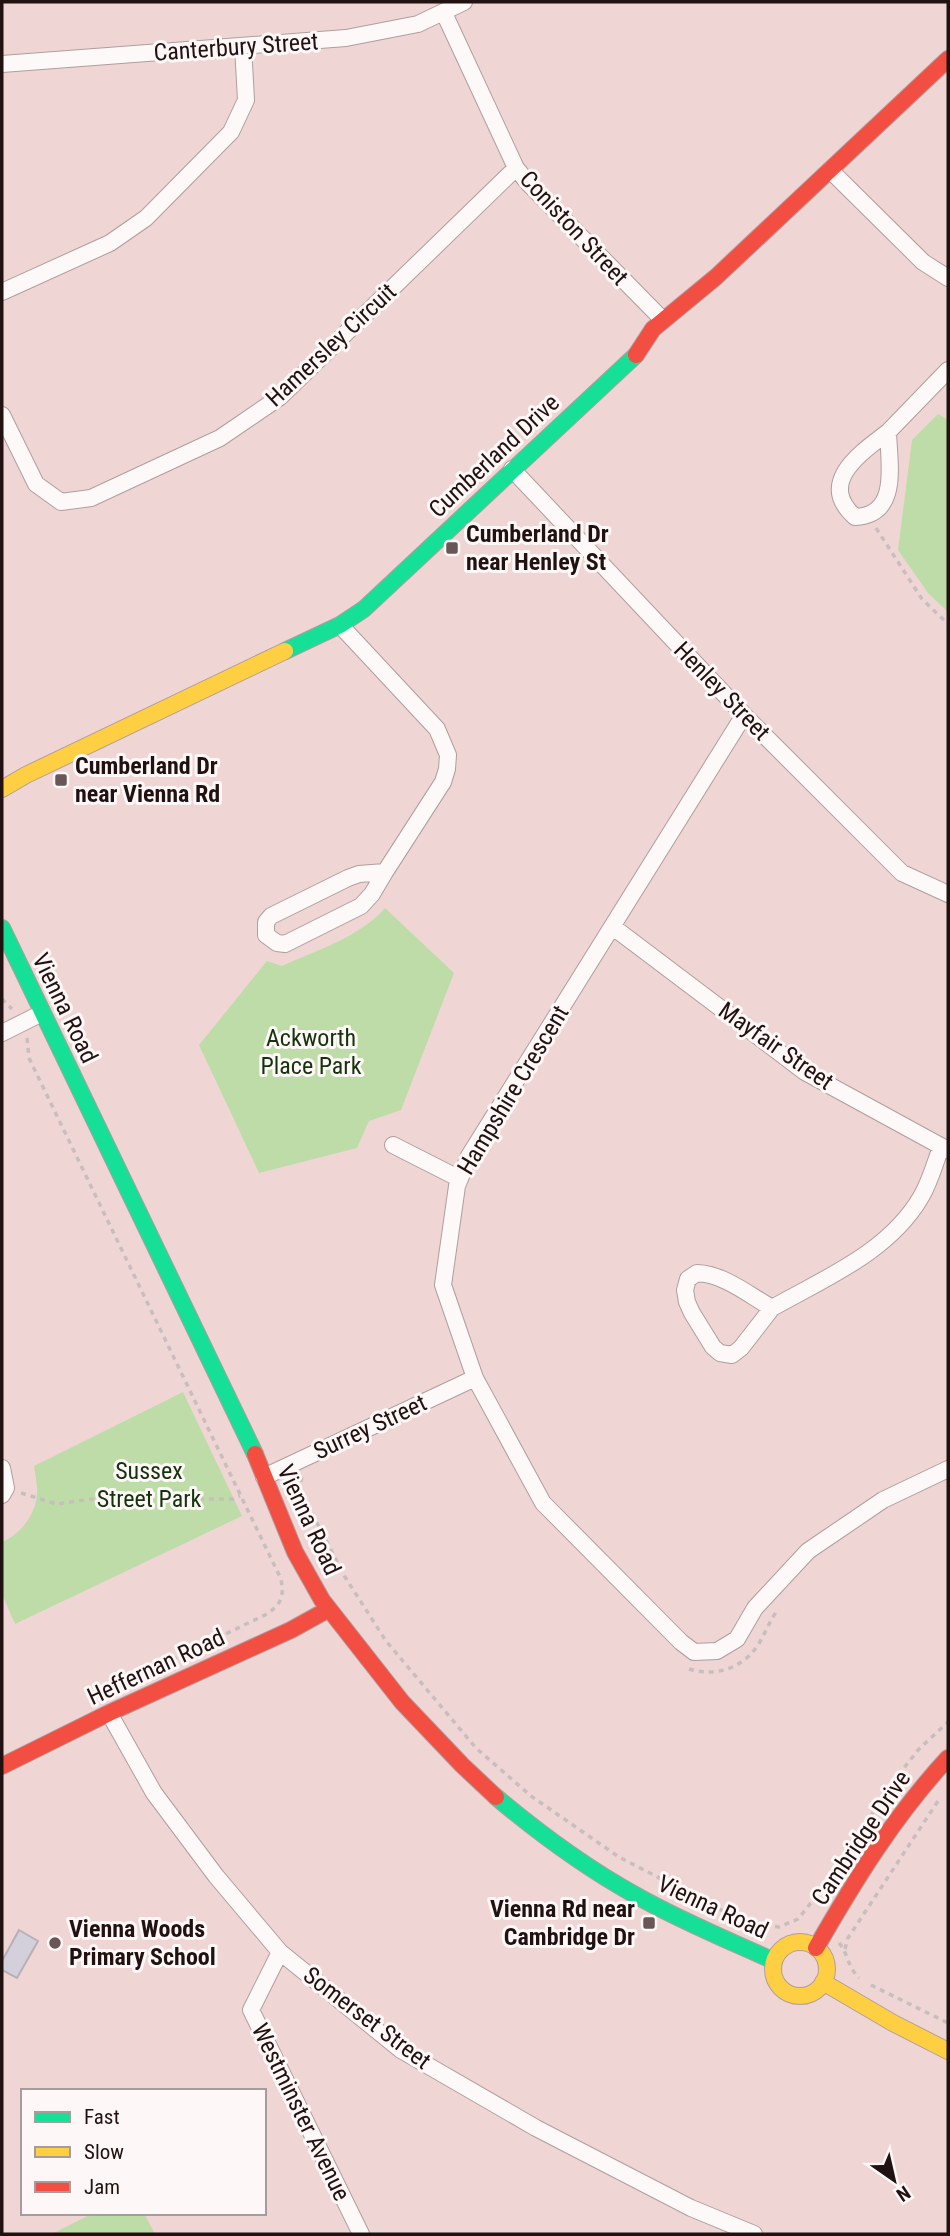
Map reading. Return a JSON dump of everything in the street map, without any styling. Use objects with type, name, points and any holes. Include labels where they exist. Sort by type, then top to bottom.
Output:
[{"type":"street","name":"Canterbury Street","points":[[2,64],[346,38],[381,33],[418,23],[464,2]]},
{"type":"street","name":"Coniston Street","points":[[444,13],[516,168],[663,320]]},
{"type":"street","points":[[2,292],[110,243],[146,218],[231,132],[246,100],[243,46]]},
{"type":"street","name":"Cumberland Drive","points":[[2,789],[26,775],[340,625],[364,610],[639,352],[653,329],[687,303],[948,59]]},
{"type":"street","name":"Hamersley Circuit","points":[[2,415],[36,484],[61,502],[92,498],[220,438],[280,397],[516,168]]},
{"type":"street","points":[[830,170],[923,262],[948,278]]},
{"type":"street","points":[[888,432],[890,479],[886,496],[878,511],[855,517],[846,510],[842,497],[841,481],[850,462],[888,432],[948,370]]},
{"type":"street","name":"Henley Street","points":[[512,469],[744,715],[902,873],[948,894]]},
{"type":"street","points":[[340,625],[437,729],[448,755],[447,769],[443,782],[372,894],[362,906],[285,944],[277,943],[266,936],[266,922],[271,916],[348,878],[359,874],[385,872]]},
{"type":"street","name":"Hampshire Crescent","points":[[744,715],[469,1156],[460,1179],[443,1285],[475,1378],[543,1503],[694,1652],[717,1651],[737,1639],[755,1608],[808,1551],[883,1500],[948,1469]]},
{"type":"street","name":"Mayfair Street","points":[[613,927],[805,1072],[945,1148]]},
{"type":"street","name":"Vienna Road","points":[[2,928],[264,1476],[285,1531],[309,1579],[329,1609],[410,1713],[459,1765],[517,1816],[578,1861],[634,1895],[774,1961]]},
{"type":"street","points":[[2,1033],[43,1013]]},
{"type":"street","points":[[393,1145],[460,1179]]},
{"type":"street","points":[[772,1308],[709,1273],[697,1273],[688,1279],[685,1290],[687,1302],[713,1347],[725,1355],[732,1355],[741,1348],[772,1308],[866,1256],[892,1233],[922,1197],[945,1148]]},
{"type":"street","name":"Surrey Street","points":[[264,1476],[475,1378]]},
{"type":"street","points":[[2,1468],[4,1491]]},
{"type":"street","name":"Heffernan Road","points":[[2,1766],[109,1713],[291,1630],[329,1609]]},
{"type":"street","name":"Somerset Street","points":[[109,1713],[154,1793],[216,1876],[280,1952],[401,2050],[536,2128],[691,2208],[754,2234]]},
{"type":"street","name":"Cambridge Drive","points":[[816,1948],[850,1889],[919,1787],[948,1758]]},
{"type":"street","points":[[800,1942],[816,1948],[827,1967],[823,1982],[810,1994],[802,1996],[785,1992],[775,1978],[774,1961],[778,1954],[800,1942]]},
{"type":"street","name":"Westminster Avenue","points":[[280,1952],[251,2010],[360,2234]]},
{"type":"street","points":[[823,1982],[948,2051]]},
{"type":"path","points":[[866,516],[922,599],[948,624]]},
{"type":"path","points":[[2,999],[14,1011]]},
{"type":"path","points":[[27,1039],[29,1058],[281,1579],[284,1593],[281,1604],[267,1614],[159,1666]]},
{"type":"path","points":[[304,1475],[299,1488],[345,1577],[386,1641],[476,1748],[531,1796],[620,1857],[658,1879],[748,1924],[779,1927],[793,1922],[802,1914],[845,1950]]},
{"type":"path","points":[[4,1491],[57,1504],[92,1499],[233,1499],[240,1496]]},
{"type":"path","points":[[679,1663],[689,1669],[706,1673],[722,1671],[744,1661],[758,1645],[782,1605]]},
{"type":"path","points":[[938,1801],[848,1938],[845,1950],[848,1965],[860,1979],[948,2022]]},
{"type":"green space","points":[[938,414],[948,420],[948,612],[928,593],[898,550],[912,440]]},
{"type":"green space","name":"Ackworth Place Park","points":[[385,908],[454,973],[401,1110],[369,1121],[357,1148],[259,1173],[199,1045],[267,961],[282,966],[323,948],[351,935]]},
{"type":"green space","name":"Sussex Street Park","points":[[183,1392],[242,1516],[15,1624],[2,1594],[2,1542],[21,1529],[34,1509],[37,1491],[34,1466]]},
{"type":"green space","points":[[89,2215],[145,2215],[155,2234],[52,2234]]},
{"type":"building","points":[[19,1930],[38,1941],[17,1978],[2,1970],[2,1961]]},
{"type":"traffic: fast","points":[[285,651],[340,625],[364,609],[636,355]]},
{"type":"traffic: fast","points":[[2,928],[255,1454]]},
{"type":"traffic: fast","points":[[496,1797],[564,1850],[618,1885],[670,1914],[774,1961]]},
{"type":"traffic: slow","points":[[2,789],[285,651]]},
{"type":"traffic: slow","points":[[800,1942],[819,1950],[827,1969],[819,1988],[800,1996],[781,1988],[773,1969],[781,1950],[800,1942]]},
{"type":"traffic: slow","points":[[823,1982],[948,2051]]},
{"type":"traffic: jam","points":[[636,355],[653,329],[716,277],[948,59]]},
{"type":"traffic: jam","points":[[255,1454],[295,1552],[322,1600],[402,1702],[496,1797]]},
{"type":"traffic: jam","points":[[2,1766],[109,1713],[291,1630],[329,1609]]},
{"type":"traffic: jam","points":[[816,1948],[877,1849],[910,1802],[948,1758]]},
{"type":"place","name":"Cumberland Dr near Henley St","points":[[452,548]]},
{"type":"place","name":"Cumberland Dr near Vienna Rd","points":[[61,780]]},
{"type":"place","name":"Vienna Rd near Cambridge Dr","points":[[649,1923]]},
{"type":"place","name":"Vienna Woods Primary School","points":[[55,1943]]}]
